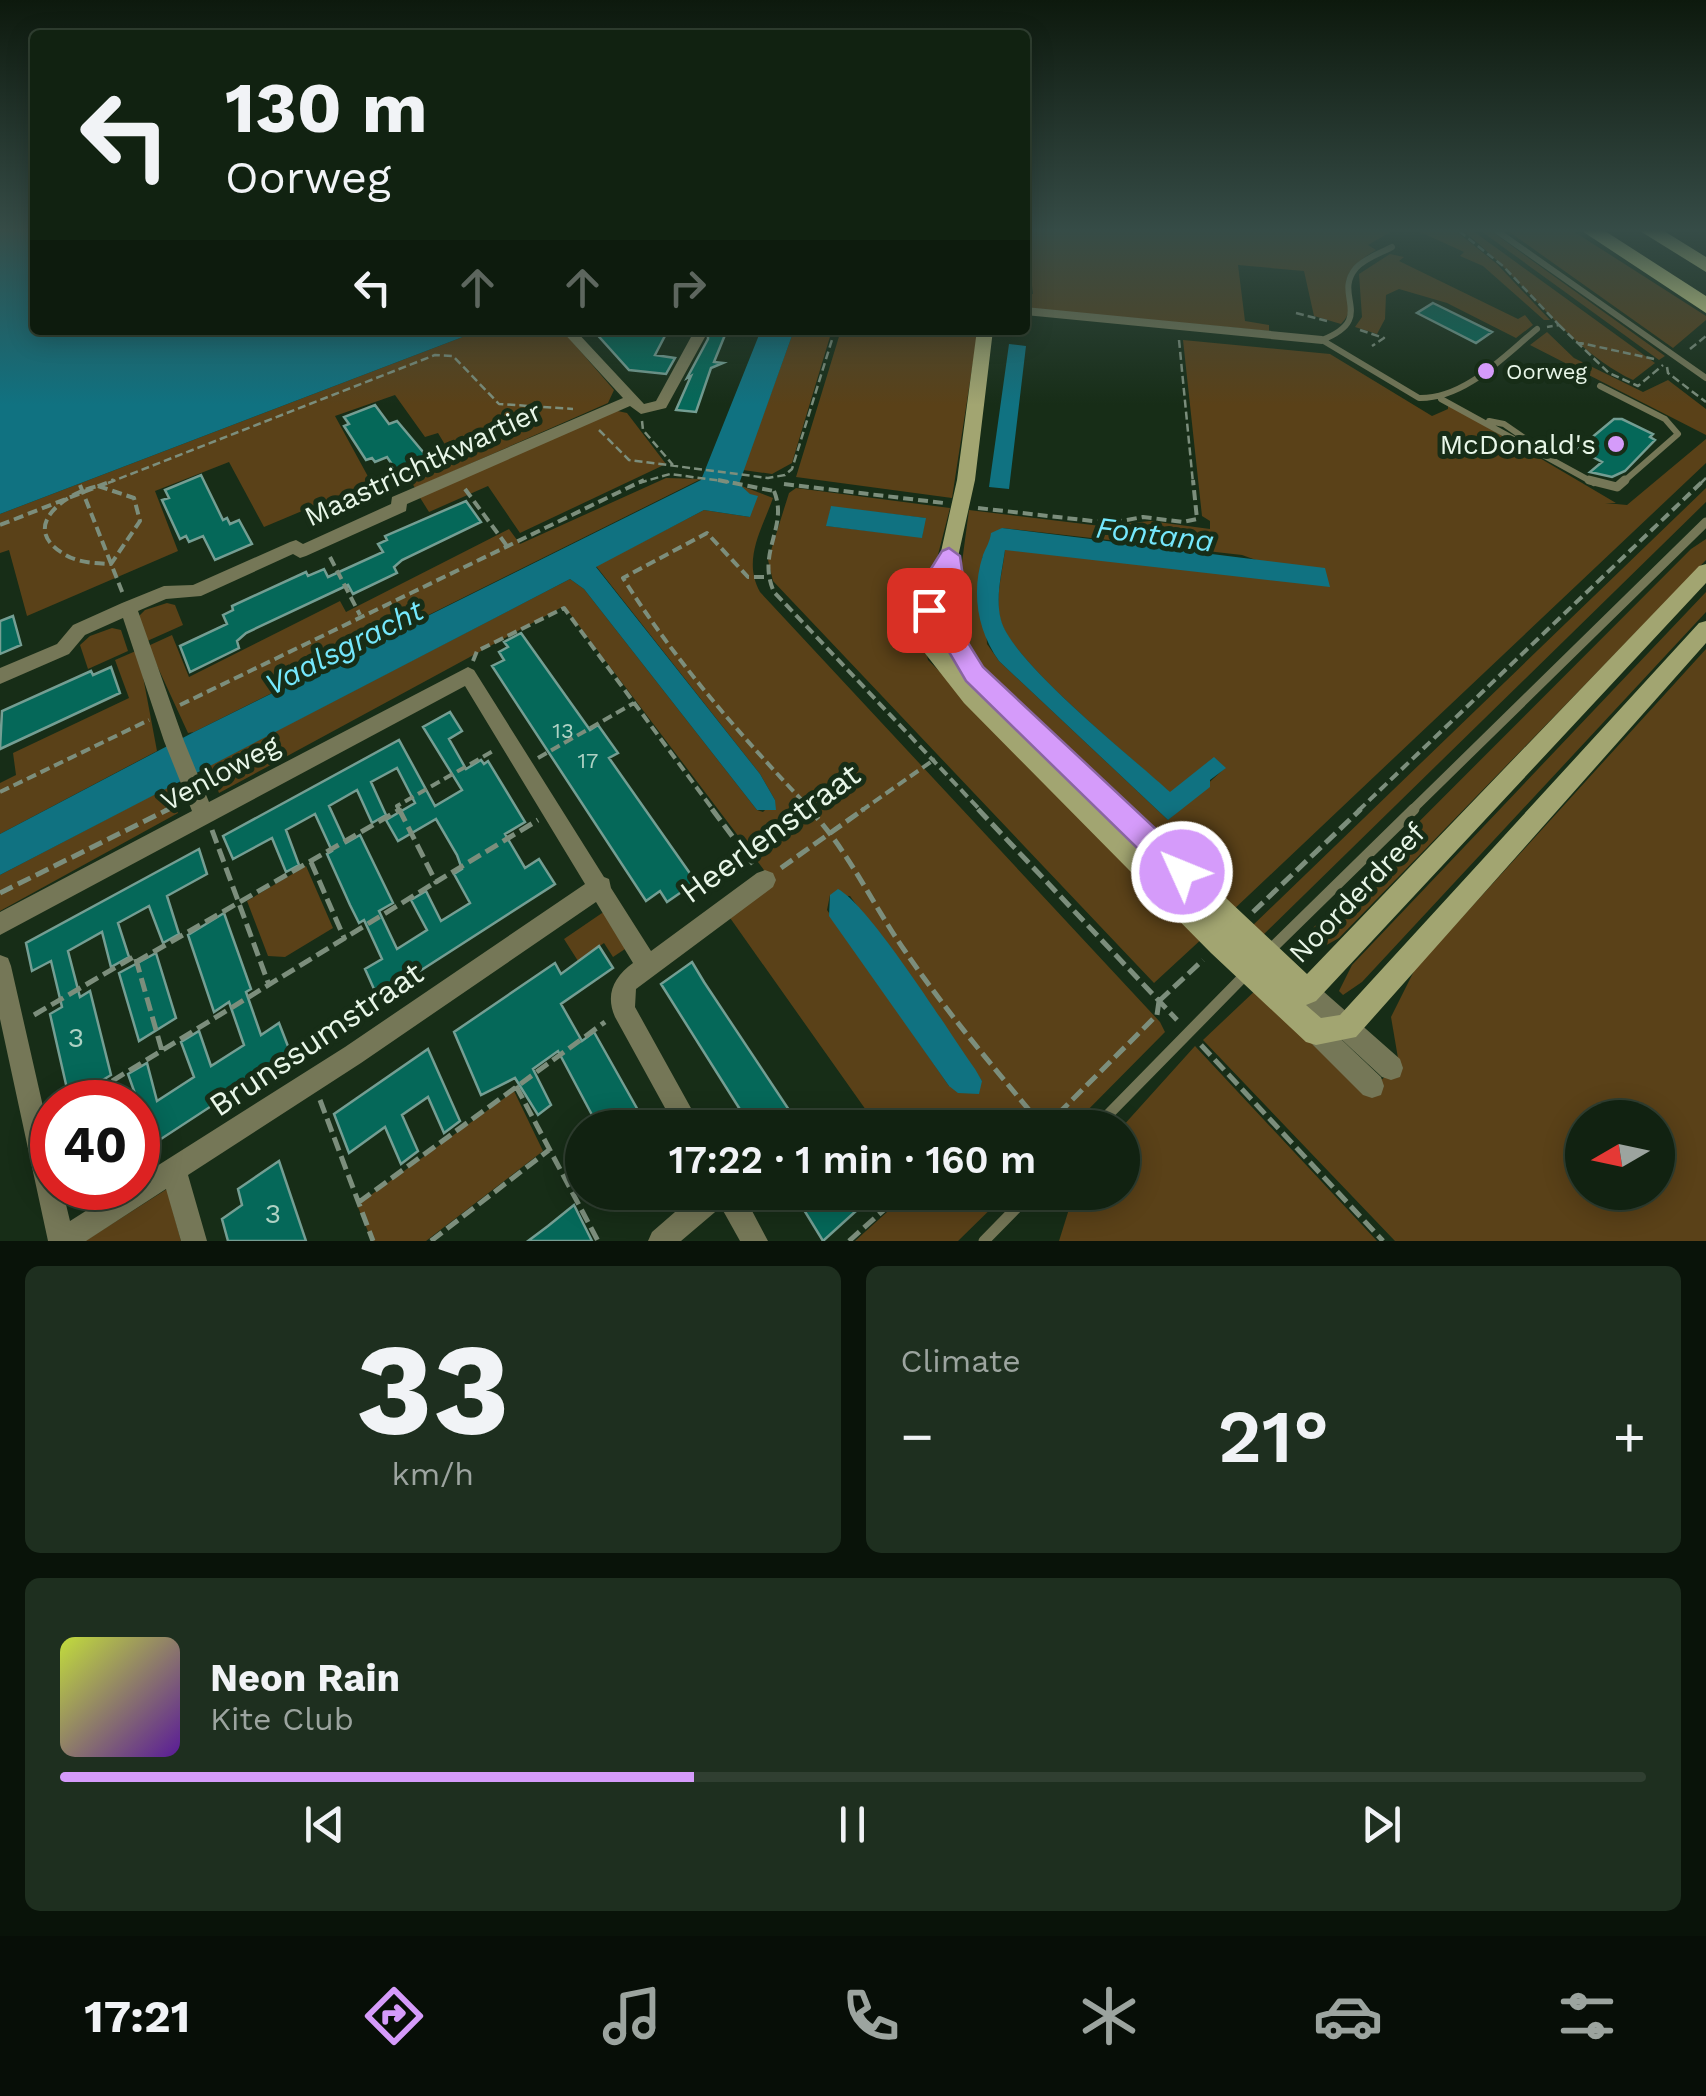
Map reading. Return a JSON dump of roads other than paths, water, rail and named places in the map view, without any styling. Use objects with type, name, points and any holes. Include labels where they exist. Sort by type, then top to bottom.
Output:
[{"type":"highway","points":[[1680,289],[1706,306]]},
{"type":"street","points":[[1030,311],[1322,340]]},
{"type":"street","points":[[573,335],[636,404]]},
{"type":"street","name":"Maastrichtkwartier","points":[[0,676],[62,648],[79,630],[128,608],[164,593],[195,590],[296,546],[300,552],[400,507],[398,501],[588,418],[636,404],[661,405],[696,335]]},
{"type":"street","points":[[984,335],[961,506],[949,556],[954,640],[974,674],[1258,962],[1316,1032],[1372,1086]]},
{"type":"street","name":"Noorderdreef","points":[[1316,1032],[1307,992],[1706,571]]},
{"type":"street","points":[[128,608],[200,806]]},
{"type":"street","points":[[1316,1032],[1347,1028],[1706,629]]},
{"type":"street","name":"Venloweg","points":[[0,924],[200,806],[468,675],[601,886]]},
{"type":"street","name":"Heerlenstraat","points":[[680,1110],[623,1009],[625,983],[765,880]]},
{"type":"street","points":[[601,886],[646,964]]},
{"type":"street","name":"Brunssumstraat","points":[[62,1241],[313,1081],[601,886]]},
{"type":"street","points":[[1258,962],[1307,992],[1390,1068]]},
{"type":"street","points":[[0,966],[62,1241]]},
{"type":"street","points":[[174,1172],[194,1241]]},
{"type":"street","points":[[661,1241],[697,1210]]},
{"type":"street","points":[[737,1210],[755,1241]]},
{"type":"lane","points":[[1322,340],[1348,327],[1355,311],[1353,289]]},
{"type":"lane","points":[[1580,289],[1705,377]]},
{"type":"lane","points":[[1441,399],[1537,329]]},
{"type":"lane","points":[[1322,340],[1419,398],[1441,399],[1596,484],[1618,487],[1678,434],[1665,420],[1600,386]]},
{"type":"lane","points":[[1113,1110],[1706,522]]},
{"type":"lane","points":[[984,1241],[1014,1210]]},
{"type":"water","points":[[0,289],[30,289],[30,335],[468,335],[0,514]]},
{"type":"water","points":[[759,335],[792,335],[739,484],[758,496],[750,517],[704,510],[596,567],[760,774],[775,800],[776,810],[757,810],[584,589],[570,579],[0,875],[0,834],[194,732],[701,480]]},
{"type":"water","points":[[1009,344],[1026,346],[1009,489],[989,487]]},
{"type":"water","points":[[831,506],[926,518],[922,538],[826,526]]},
{"type":"water","points":[[1002,528],[1325,568],[1330,587],[1005,550],[999,594],[1001,620],[1010,638],[1049,684],[1170,792],[1214,757],[1226,768],[1210,780],[1210,787],[1168,820],[999,661],[992,649],[981,624],[977,583],[991,533]]},
{"type":"water","points":[[838,889],[870,919],[928,1000],[982,1081],[979,1094],[958,1093],[949,1086],[829,916],[830,895]]},
{"type":"place","name":"Oorweg","points":[[1486,371]]},
{"type":"place","name":"McDonald's","points":[[1616,444]]},
{"type":"water label","name":"Fontana","points":[[1155,534]]},
{"type":"water label","name":"Vaalsgracht","points":[[344,647]]}]
